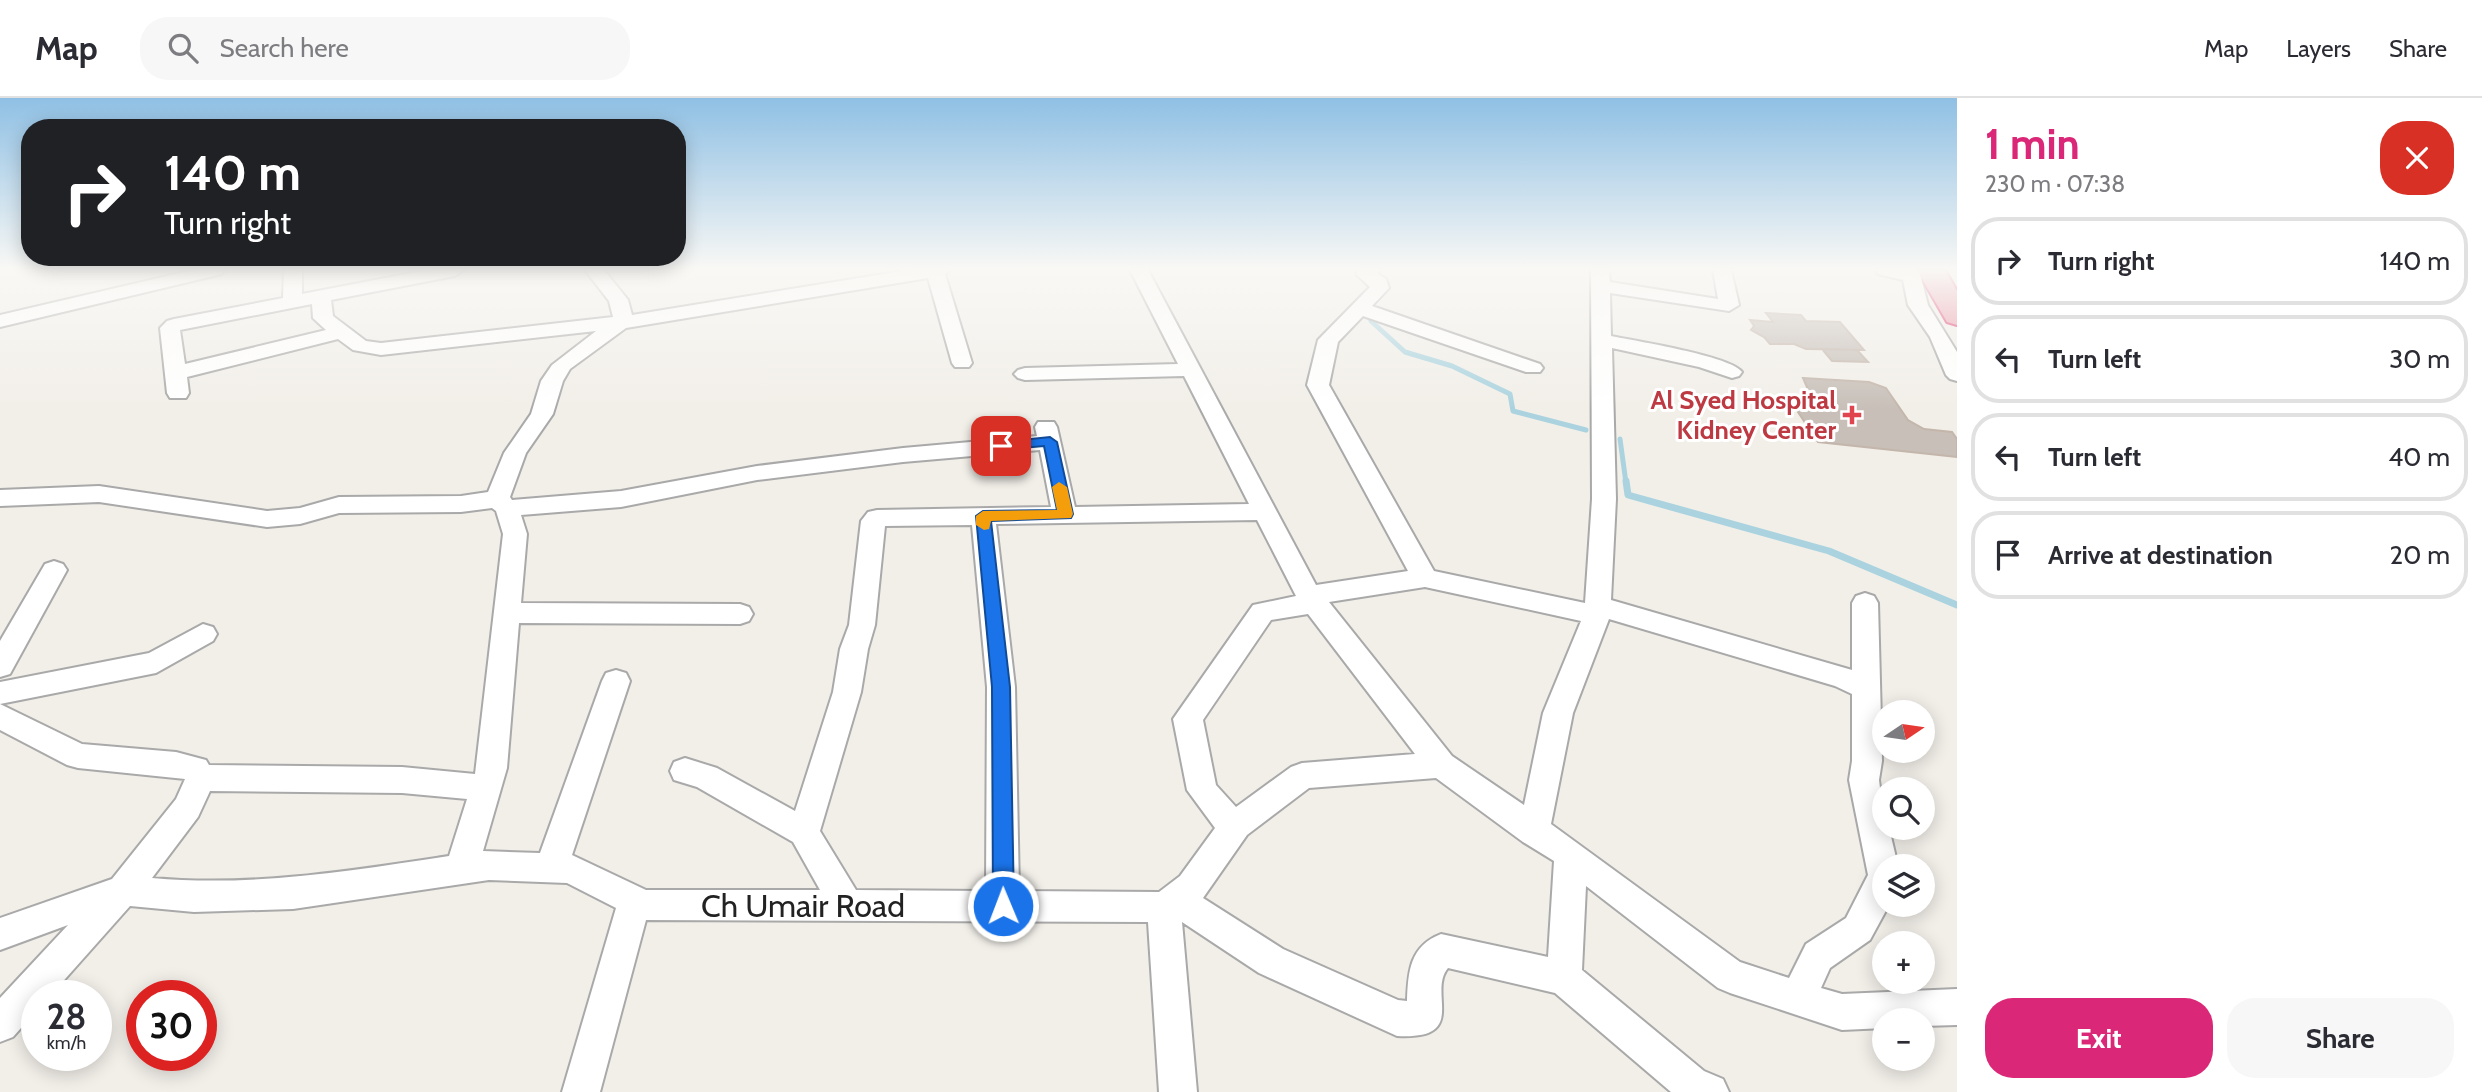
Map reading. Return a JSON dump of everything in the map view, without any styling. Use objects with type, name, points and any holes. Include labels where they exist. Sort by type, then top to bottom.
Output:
[{"type":"street","points":[[218,316],[170,328],[177,383],[341,332]]},
{"type":"street","points":[[323,316],[359,346],[381,349],[666,316]]},
{"type":"street","points":[[950,316],[962,363]]},
{"type":"street","points":[[1162,316],[1311,599],[1440,765],[1571,855],[1730,976],[1842,1012],[1957,1007]]},
{"type":"street","points":[[1351,316],[1328,340],[1318,385],[1425,578]]},
{"type":"street","points":[[1383,316],[1533,368]]},
{"type":"street","points":[[1534,832],[1558,713],[1597,610],[1604,499],[1601,316]]},
{"type":"street","points":[[1926,316],[1940,337],[1957,375]]},
{"type":"street","points":[[461,869],[492,768],[515,534],[502,503],[515,453],[542,414],[552,381],[562,365],[624,320]]},
{"type":"street","points":[[1602,340],[1705,362],[1732,372]]},
{"type":"street","points":[[1025,374],[1189,370]]},
{"type":"street","points":[[0,498],[99,494],[267,519],[292,517],[339,505],[599,502],[757,473],[1048,434],[1065,514]]},
{"type":"street","points":[[804,832],[847,692],[854,649],[862,625],[873,522],[877,518],[1264,512]]},
{"type":"street","points":[[983,516],[1001,687],[1003,906]]},
{"type":"street","points":[[0,666],[54,570]]},
{"type":"street","points":[[1234,827],[1202,790],[1188,719],[1262,611],[1311,599],[1425,578],[1597,610],[1843,678],[1866,688]]},
{"type":"street","points":[[1800,998],[1810,968],[1818,956],[1858,929],[1878,893],[1884,875],[1864,780],[1867,761],[1865,603]]},
{"type":"street","points":[[507,613],[740,614]]},
{"type":"street","points":[[0,693],[156,662],[203,634]]},
{"type":"street","points":[[551,868],[616,681]]},
{"type":"street","points":[[0,716],[78,757],[176,765],[195,769],[201,778]]},
{"type":"street","points":[[1169,903],[1192,887],[1234,827],[1302,776],[1440,765]]},
{"type":"street","points":[[685,771],[706,776],[804,832],[846,905]]},
{"type":"street","points":[[201,778],[402,780],[486,788]]},
{"type":"street","points":[[0,1024],[123,890],[187,808],[201,778]]},
{"type":"street","points":[[1564,978],[1571,855]]},
{"type":"street","name":"Ch Umair Road","points":[[123,890],[194,897],[293,894],[489,864],[570,869],[644,905],[1003,906],[1169,903]]},
{"type":"street","points":[[0,934],[123,890]]},
{"type":"street","points":[[582,1092],[634,902]]},
{"type":"street","points":[[1169,903],[1271,961],[1397,1018],[1418,1019],[1425,1012],[1426,968],[1441,950],[1564,978],[1691,1084],[1710,1092]]},
{"type":"street","points":[[1169,903],[1178,1092]]},
{"type":"building","points":[[1769,316],[1802,316],[1806,321],[1840,322],[1864,350],[1806,349],[1794,344],[1770,344],[1751,330],[1754,326],[1750,320],[1773,322]]},
{"type":"building","points":[[1822,349],[1857,350],[1868,362],[1832,361]]},
{"type":"building","name":"Al Syed Hospital Kidney Center","points":[[1803,378],[1869,382],[1886,388],[1908,420],[1924,429],[1952,432],[1957,439],[1957,457],[1818,442],[1796,409],[1810,394]]},
{"type":"waterway","points":[[1371,321],[1405,352],[1452,366],[1510,394],[1513,411],[1586,430]]},
{"type":"waterway","points":[[1620,439],[1626,483]]},
{"type":"waterway","points":[[1626,481],[1628,495],[1829,551],[1957,605]]},
{"type":"slow traffic","points":[[984,525],[983,516],[1065,514],[1059,487]]},
{"type":"place","name":"Al Syed Hospital Kidney Center","points":[[1852,415]]},
{"type":"route","points":[[1001,446],[1050,442],[1065,514],[983,516],[1001,687],[1003,906]]}]
